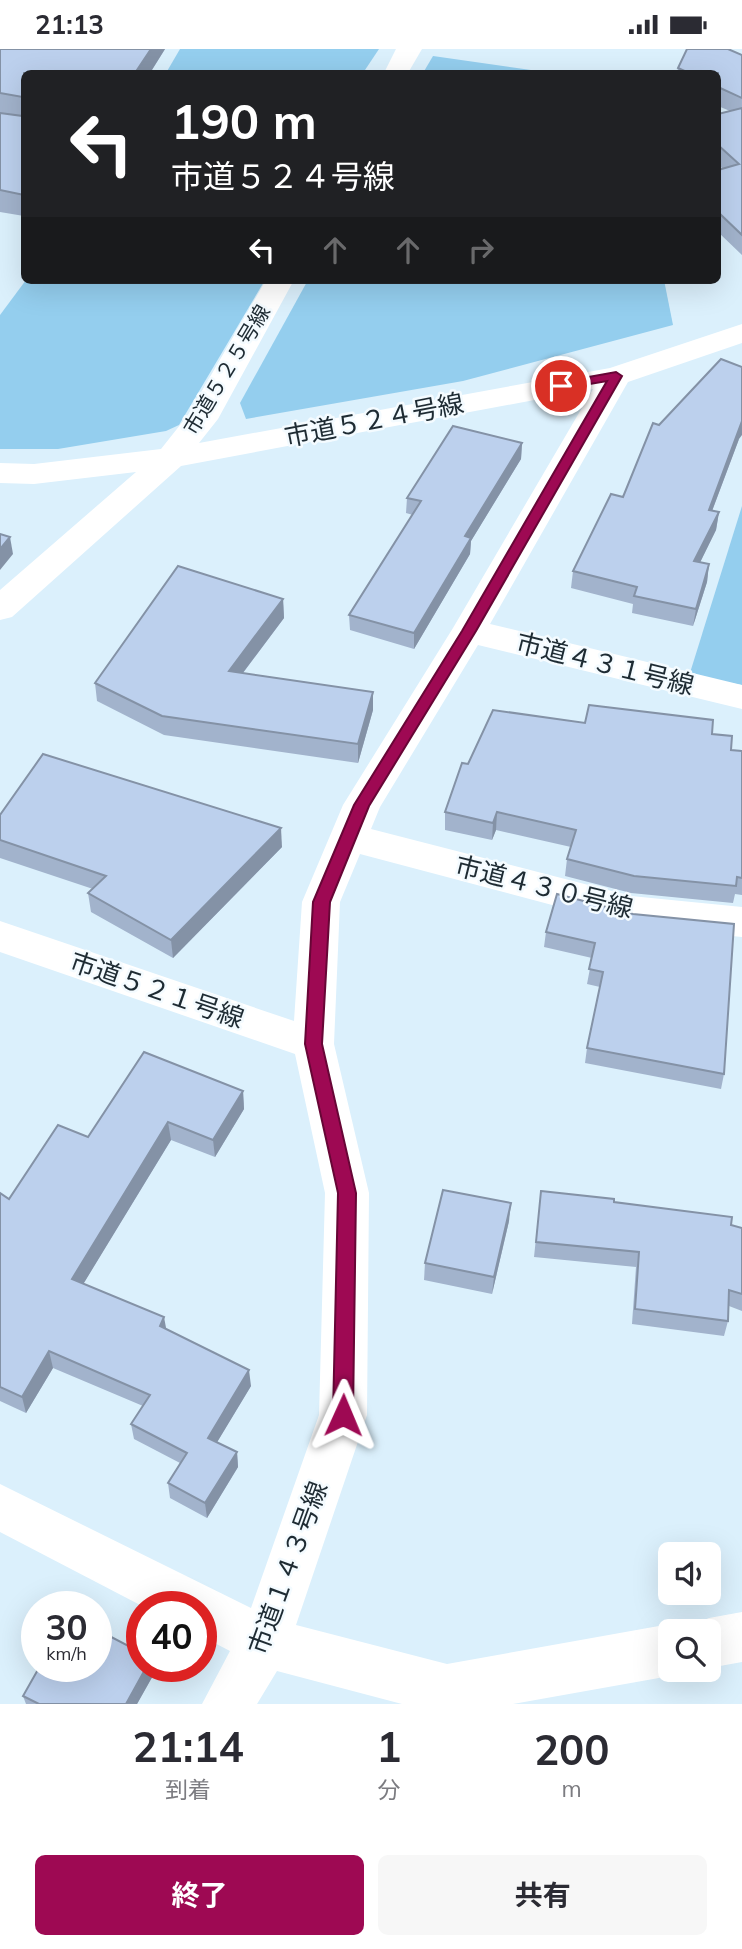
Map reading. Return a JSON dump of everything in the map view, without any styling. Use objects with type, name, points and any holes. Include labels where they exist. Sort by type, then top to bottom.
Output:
[{"type":"street","points":[[398,70],[409,49]]},
{"type":"street","name":"市道５２５号線","points":[[0,609],[171,458],[202,419],[278,284]]},
{"type":"street","name":"市道５２４号線","points":[[0,473],[34,474],[171,458],[616,376],[742,333]]},
{"type":"street","name":"市道１４３号線","points":[[228,1704],[265,1641],[343,1415],[347,1193],[313,1044],[321,902],[362,805],[469,631],[616,376]]},
{"type":"street","name":"市道４３１号線","points":[[469,631],[742,697]]},
{"type":"street","name":"市道４３０号線","points":[[349,837],[631,911],[742,922]]},
{"type":"street","name":"市道５２１号線","points":[[0,936],[313,1044]]},
{"type":"street","points":[[0,1507],[166,1591]]},
{"type":"street","points":[[217,1617],[265,1641],[447,1690],[658,1652]]},
{"type":"street","points":[[721,1641],[742,1637]]},
{"type":"shaded area","points":[[180,49],[379,49],[365,70],[168,70]]},
{"type":"shaded area","points":[[433,56],[531,70],[425,70]]},
{"type":"shaded area","points":[[23,284],[263,284],[179,425],[166,431],[58,449],[0,449],[0,315]]},
{"type":"shaded area","points":[[306,284],[665,284],[673,325],[463,381],[246,419],[240,403]]},
{"type":"shaded area","points":[[742,506],[742,685],[689,676]]},
{"type":"building","points":[[0,49],[151,49],[137,70],[21,70],[21,97],[0,93]]},
{"type":"building","points":[[687,49],[728,49],[742,55],[742,98],[721,88],[721,70],[678,68]]},
{"type":"building","points":[[742,108],[742,235],[721,215],[721,169],[739,164],[721,148],[721,113]]},
{"type":"building","points":[[0,113],[21,116],[21,194],[0,190]]},
{"type":"building","points":[[721,359],[742,367],[742,421],[709,510],[719,512],[694,561],[709,564],[696,609],[634,596],[637,587],[573,571],[611,494],[623,497],[653,423],[659,425]]},
{"type":"building","points":[[453,426],[522,443],[465,536],[471,538],[414,633],[349,615],[421,501],[407,498]]},
{"type":"building","points":[[0,534],[10,537],[0,549]]},
{"type":"building","points":[[178,566],[283,599],[229,671],[373,692],[358,744],[162,716],[95,683]]},
{"type":"building","points":[[589,705],[713,720],[712,734],[732,736],[731,750],[742,751],[742,878],[737,877],[736,886],[634,876],[567,859],[576,830],[497,812],[493,823],[445,812],[462,763],[468,764],[493,710],[585,723]]},
{"type":"building","points":[[43,754],[281,828],[171,940],[88,893],[106,876],[0,840],[0,815]]},
{"type":"building","points":[[557,894],[633,914],[734,924],[724,1074],[587,1048],[603,972],[589,969],[595,943],[546,932]]},
{"type":"building","points":[[144,1052],[243,1091],[213,1140],[168,1122],[72,1279],[164,1317],[160,1326],[249,1370],[208,1438],[237,1452],[205,1503],[168,1483],[187,1453],[131,1424],[150,1395],[49,1351],[22,1397],[0,1387],[0,1193],[9,1199],[58,1125],[88,1137]]},
{"type":"building","points":[[443,1190],[511,1203],[494,1277],[425,1263]]},
{"type":"building","points":[[541,1191],[732,1217],[731,1225],[742,1228],[742,1294],[729,1290],[728,1321],[635,1309],[639,1252],[536,1242]]},
{"type":"building","points":[[112,1637],[126,1645],[126,1682],[138,1682],[126,1704],[39,1704],[23,1696],[31,1682],[112,1682]]},
{"type":"route","points":[[343,1415],[347,1193],[313,1044],[321,902],[362,805],[469,631],[616,376],[561,386]]}]
